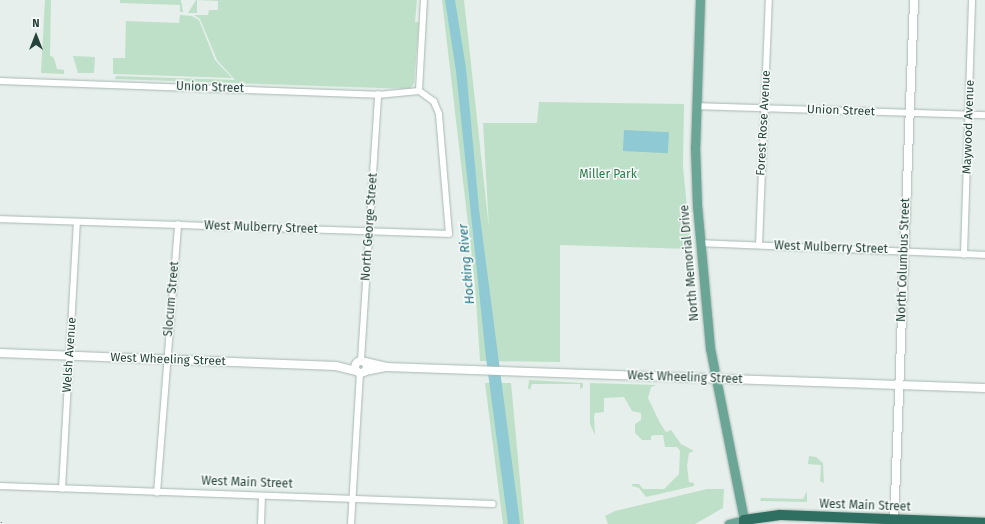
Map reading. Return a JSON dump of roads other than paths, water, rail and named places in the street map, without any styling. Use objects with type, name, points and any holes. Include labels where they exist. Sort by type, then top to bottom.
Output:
[{"type":"highway","name":"West Main Street","points":[[744,522],[780,516],[895,522],[985,523]]},
{"type":"main road","name":"North Memorial Drive","points":[[700,0],[695,176],[700,243],[710,348],[744,522]]},
{"type":"main road","points":[[729,524],[744,522]]},
{"type":"street","points":[[419,91],[424,0]]},
{"type":"street","name":"Forest Rose Avenue","points":[[759,245],[768,0]]},
{"type":"street","name":"North Columbus Street","points":[[895,522],[914,0]]},
{"type":"street","name":"Maywood Avenue","points":[[964,255],[970,114],[972,0]]},
{"type":"street","name":"Union Street","points":[[0,81],[378,95],[419,91]]},
{"type":"street","name":"West Mulberry Street","points":[[0,219],[369,233],[450,234],[436,106],[431,98],[419,91]]},
{"type":"street","name":"North George Street","points":[[361,361],[378,95]]},
{"type":"street","name":"Union Street","points":[[696,106],[985,115]]},
{"type":"street","name":"Welsh Avenue","points":[[62,489],[78,222]]},
{"type":"street","name":"Slocum Street","points":[[157,493],[166,359],[178,225]]},
{"type":"street","name":"West Mulberry Street","points":[[700,243],[905,251],[985,256]]},
{"type":"street","name":"West Wheeling Street","points":[[0,353],[336,366],[360,372],[386,367]]},
{"type":"street","points":[[351,524],[360,372],[354,365],[361,361]]},
{"type":"street","name":"West Wheeling Street","points":[[336,366],[361,361],[386,367],[985,388]]},
{"type":"street","name":"West Main Street","points":[[0,486],[262,497],[352,498],[493,504]]},
{"type":"street","points":[[261,524],[262,497]]},
{"type":"water","points":[[445,0],[455,0],[466,68],[479,209],[520,524],[508,524],[486,358],[456,71]]},
{"type":"water","points":[[624,130],[669,132],[668,153],[623,151]]},
{"type":"park label","name":"Miller Park","points":[[608,175]]},
{"type":"water label","name":"Hocking River","points":[[467,264]]}]
